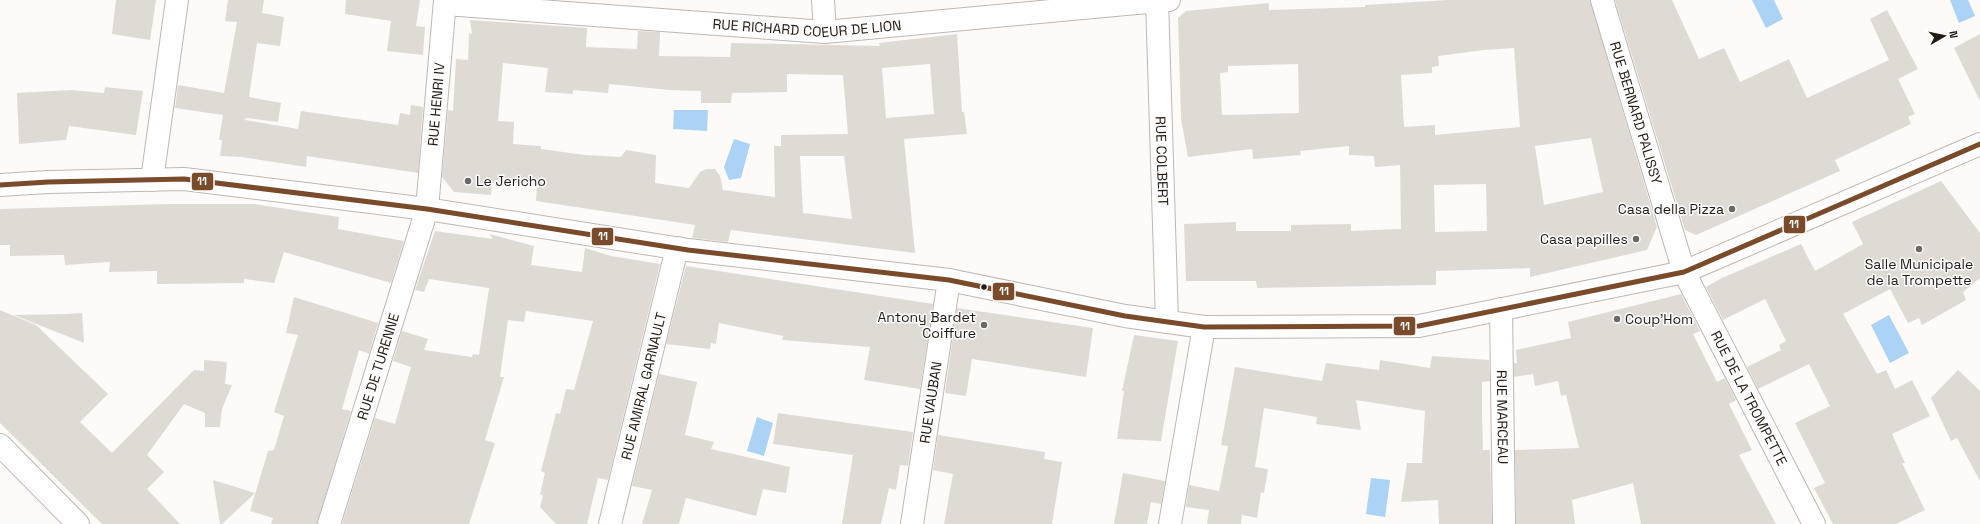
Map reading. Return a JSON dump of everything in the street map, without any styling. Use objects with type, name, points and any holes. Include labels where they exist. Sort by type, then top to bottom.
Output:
[{"type":"street","points":[[152,180],[177,0]]},
{"type":"street","points":[[823,0],[825,32]]},
{"type":"street","name":"RUE RICHARD COEUR DE LION","points":[[445,2],[825,32],[1161,0]]},
{"type":"street","name":"RUE COLBERT","points":[[1161,0],[1167,322]]},
{"type":"street","name":"RUE BERNARD PALISSY","points":[[1602,0],[1684,272]]},
{"type":"street","name":"RUE HENRI IV","points":[[427,209],[445,2]]},
{"type":"street","points":[[0,185],[48,182],[184,179],[427,209],[677,248],[949,280],[1125,316],[1204,327],[1420,326],[1684,272],[1977,150]]},
{"type":"street","name":"RUE DE TURENNE","points":[[329,524],[427,209]]},
{"type":"street","name":"RUE AMIRAL GARNAULT","points":[[610,524],[677,248]]},
{"type":"street","name":"RUE DE LA TROMPETTE","points":[[1684,272],[1814,524]]},
{"type":"street","name":"RUE VAUBAN","points":[[912,524],[949,280]]},
{"type":"street","name":"RUE MARCEAU","points":[[1501,309],[1504,524]]},
{"type":"street","points":[[1170,524],[1204,327]]},
{"type":"street","points":[[0,445],[78,524]]},
{"type":"water","points":[[1752,0],[1774,0],[1783,19],[1766,28]]},
{"type":"water","points":[[1950,0],[1968,0],[1975,16],[1959,23]]},
{"type":"water","points":[[674,110],[708,110],[707,131],[673,129]]},
{"type":"water","points":[[734,139],[750,144],[741,178],[729,180],[724,167]]},
{"type":"water","points":[[1889,315],[1909,353],[1890,363],[1871,325]]},
{"type":"water","points":[[757,417],[773,423],[764,456],[747,451]]},
{"type":"water","points":[[1371,478],[1390,480],[1385,517],[1366,514]]},
{"type":"building","points":[[116,0],[156,0],[150,40],[112,34]]},
{"type":"building","points":[[228,0],[264,0],[262,13],[284,17],[280,46],[257,43],[249,97],[281,103],[278,122],[246,118],[245,120],[298,129],[301,111],[398,125],[400,113],[410,115],[411,105],[423,107],[418,173],[307,156],[306,167],[242,157],[220,156],[222,140],[219,140],[223,115],[175,108],[178,85],[224,93],[237,22],[225,21]]},
{"type":"building","points":[[346,0],[420,0],[416,26],[425,27],[423,55],[387,51],[391,21],[345,14]]},
{"type":"building","points":[[1448,0],[1590,0],[1657,227],[1647,250],[1530,277],[1530,268],[1436,271],[1436,285],[1257,288],[1256,281],[1186,281],[1184,224],[1236,222],[1236,231],[1291,231],[1291,225],[1351,224],[1351,231],[1401,229],[1400,165],[1375,167],[1374,156],[1349,155],[1349,146],[1300,151],[1301,155],[1253,159],[1252,149],[1188,157],[1181,119],[1178,18],[1186,11],[1269,3],[1269,10],[1365,7],[1365,5]],"holes":[[[1514,48],[1520,127],[1435,135],[1435,125],[1404,127],[1401,75],[1432,73],[1432,67],[1439,66],[1438,56]],[[1298,64],[1299,113],[1222,115],[1220,73],[1228,72],[1228,66]],[[1591,138],[1603,192],[1544,205],[1535,146]],[[1486,184],[1487,231],[1435,232],[1434,185]]]},
{"type":"building","points":[[1615,0],[1672,0],[1699,59],[1724,48],[1740,82],[1789,59],[1807,98],[1889,60],[1870,19],[1887,10],[1918,69],[1898,79],[1915,114],[1908,117],[1911,124],[1835,160],[1840,171],[1696,235],[1685,230]]},
{"type":"building","points":[[470,20],[587,28],[586,47],[637,49],[638,31],[660,32],[659,56],[730,57],[731,43],[880,46],[879,43],[957,34],[962,112],[964,112],[967,134],[904,139],[915,253],[731,230],[728,242],[692,238],[695,225],[536,201],[537,185],[492,182],[491,195],[454,192],[442,177],[448,110],[453,111],[456,59],[468,60],[469,33],[472,34]],"holes":[[[503,63],[548,68],[545,92],[573,94],[573,90],[608,93],[609,84],[670,90],[701,91],[701,103],[731,103],[732,93],[787,92],[787,74],[843,75],[848,134],[781,135],[781,146],[774,146],[775,197],[723,190],[720,176],[715,169],[706,169],[700,172],[689,188],[655,183],[656,155],[626,150],[621,157],[585,155],[541,149],[541,146],[513,144],[514,122],[498,121]],[[930,64],[934,114],[886,118],[882,68]],[[800,156],[844,156],[852,219],[803,213]]]},
{"type":"building","points":[[1980,34],[1980,101],[1954,48]]},
{"type":"building","points":[[105,87],[143,91],[136,135],[69,126],[66,140],[19,144],[17,93],[71,90],[104,93]]},
{"type":"building","points":[[1941,181],[1980,233],[1980,278],[1963,292],[1966,300],[1922,325],[1919,318],[1908,323],[1890,289],[1843,314],[1877,374],[1886,370],[1895,389],[1912,380],[1930,416],[1892,434],[1905,463],[1902,463],[1925,510],[1896,524],[1833,524],[1814,488],[1825,483],[1795,423],[1830,406],[1809,364],[1758,389],[1747,367],[1781,350],[1779,345],[1786,341],[1765,299],[1723,320],[1706,287],[1722,278],[1801,244],[1815,271],[1863,244],[1852,222]]},
{"type":"building","points":[[170,204],[254,204],[339,217],[338,229],[404,241],[391,283],[284,252],[274,283],[244,279],[244,283],[157,284],[157,271],[109,272],[110,262],[65,265],[64,255],[10,256],[10,245],[0,245],[0,209]]},
{"type":"building","points":[[435,231],[493,239],[489,234],[534,246],[531,265],[582,272],[585,248],[611,256],[660,264],[608,480],[598,478],[587,524],[556,524],[540,507],[543,496],[540,494],[545,473],[541,471],[556,413],[560,414],[566,389],[574,390],[593,321],[526,311],[524,322],[508,320],[500,377],[504,377],[485,440],[495,443],[469,524],[342,524],[375,418],[395,424],[411,367],[393,361],[402,331],[428,339],[424,350],[472,357],[473,354],[479,355],[489,288],[429,279],[424,292],[415,290]]},
{"type":"building","points":[[686,266],[933,304],[920,389],[864,380],[870,347],[782,340],[783,336],[719,323],[716,344],[711,343],[710,349],[666,344]]},
{"type":"building","points":[[1681,294],[1700,331],[1693,334],[1717,382],[1725,378],[1736,400],[1729,404],[1752,450],[1739,455],[1776,524],[1641,524],[1633,483],[1572,500],[1575,524],[1516,524],[1515,450],[1579,448],[1566,395],[1561,396],[1558,381],[1535,386],[1533,374],[1514,377],[1514,363],[1517,363],[1516,350],[1571,338],[1568,322]]},
{"type":"building","points":[[294,297],[378,323],[369,354],[359,350],[342,409],[351,411],[317,524],[271,524],[273,518],[250,511],[268,451],[274,450],[284,416],[274,412],[298,335],[286,333]]},
{"type":"building","points":[[957,308],[1093,328],[1086,377],[972,359],[966,396],[945,393]]},
{"type":"building","points":[[0,310],[36,325],[108,394],[80,422],[112,453],[194,370],[204,371],[204,360],[227,362],[225,384],[232,385],[222,409],[220,427],[205,427],[205,413],[184,404],[147,455],[164,472],[147,489],[180,524],[102,524],[0,423]]},
{"type":"building","points":[[82,313],[84,343],[14,315],[66,314]]},
{"type":"building","points":[[1134,335],[1178,341],[1161,441],[1117,439],[1124,391],[1122,391]]},
{"type":"building","points":[[1432,356],[1489,360],[1490,381],[1482,382],[1482,414],[1483,450],[1490,450],[1492,524],[1439,524],[1438,500],[1401,502],[1407,463],[1422,463],[1425,411],[1356,400],[1361,430],[1316,424],[1317,417],[1264,408],[1255,467],[1268,469],[1264,493],[1261,492],[1257,518],[1242,515],[1241,524],[1207,524],[1209,510],[1186,507],[1189,485],[1219,491],[1228,446],[1221,445],[1235,367],[1322,381],[1326,363],[1379,370],[1380,360],[1430,368]]},
{"type":"building","points":[[1958,370],[1980,391],[1980,481],[1957,438],[1951,441],[1931,398]]},
{"type":"building","points":[[659,374],[697,382],[685,435],[714,442],[711,449],[790,467],[786,493],[763,489],[756,516],[686,498],[679,524],[642,524],[652,490],[632,486]]},
{"type":"building","points":[[778,413],[913,432],[908,466],[900,465],[896,490],[889,488],[881,524],[842,524],[853,455],[773,444]]},
{"type":"building","points":[[938,435],[1045,452],[1044,459],[1062,462],[1052,524],[944,524],[953,474],[933,470]]},
{"type":"building","points":[[1123,473],[1165,481],[1161,504],[1151,502],[1147,524],[1114,524]]},
{"type":"building","points":[[213,480],[255,493],[222,524],[220,524]]},
{"type":"transit line","name":"11","points":[[0,185],[48,182],[184,179],[427,209],[688,250],[949,280],[1125,316],[1204,327],[1419,326],[1684,272],[1980,144]]},
{"type":"place","name":"Le Jericho","points":[[468,181]]},
{"type":"place","name":"Casa della Pizza","points":[[1732,209]]},
{"type":"place","name":"Casa papilles","points":[[1636,239]]},
{"type":"place","name":"Salle Municipale de la Trompette","points":[[1919,249]]},
{"type":"place","name":"Coup'Hom","points":[[1617,319]]},
{"type":"place","name":"Antony Bardet Coiffure","points":[[984,325]]}]
